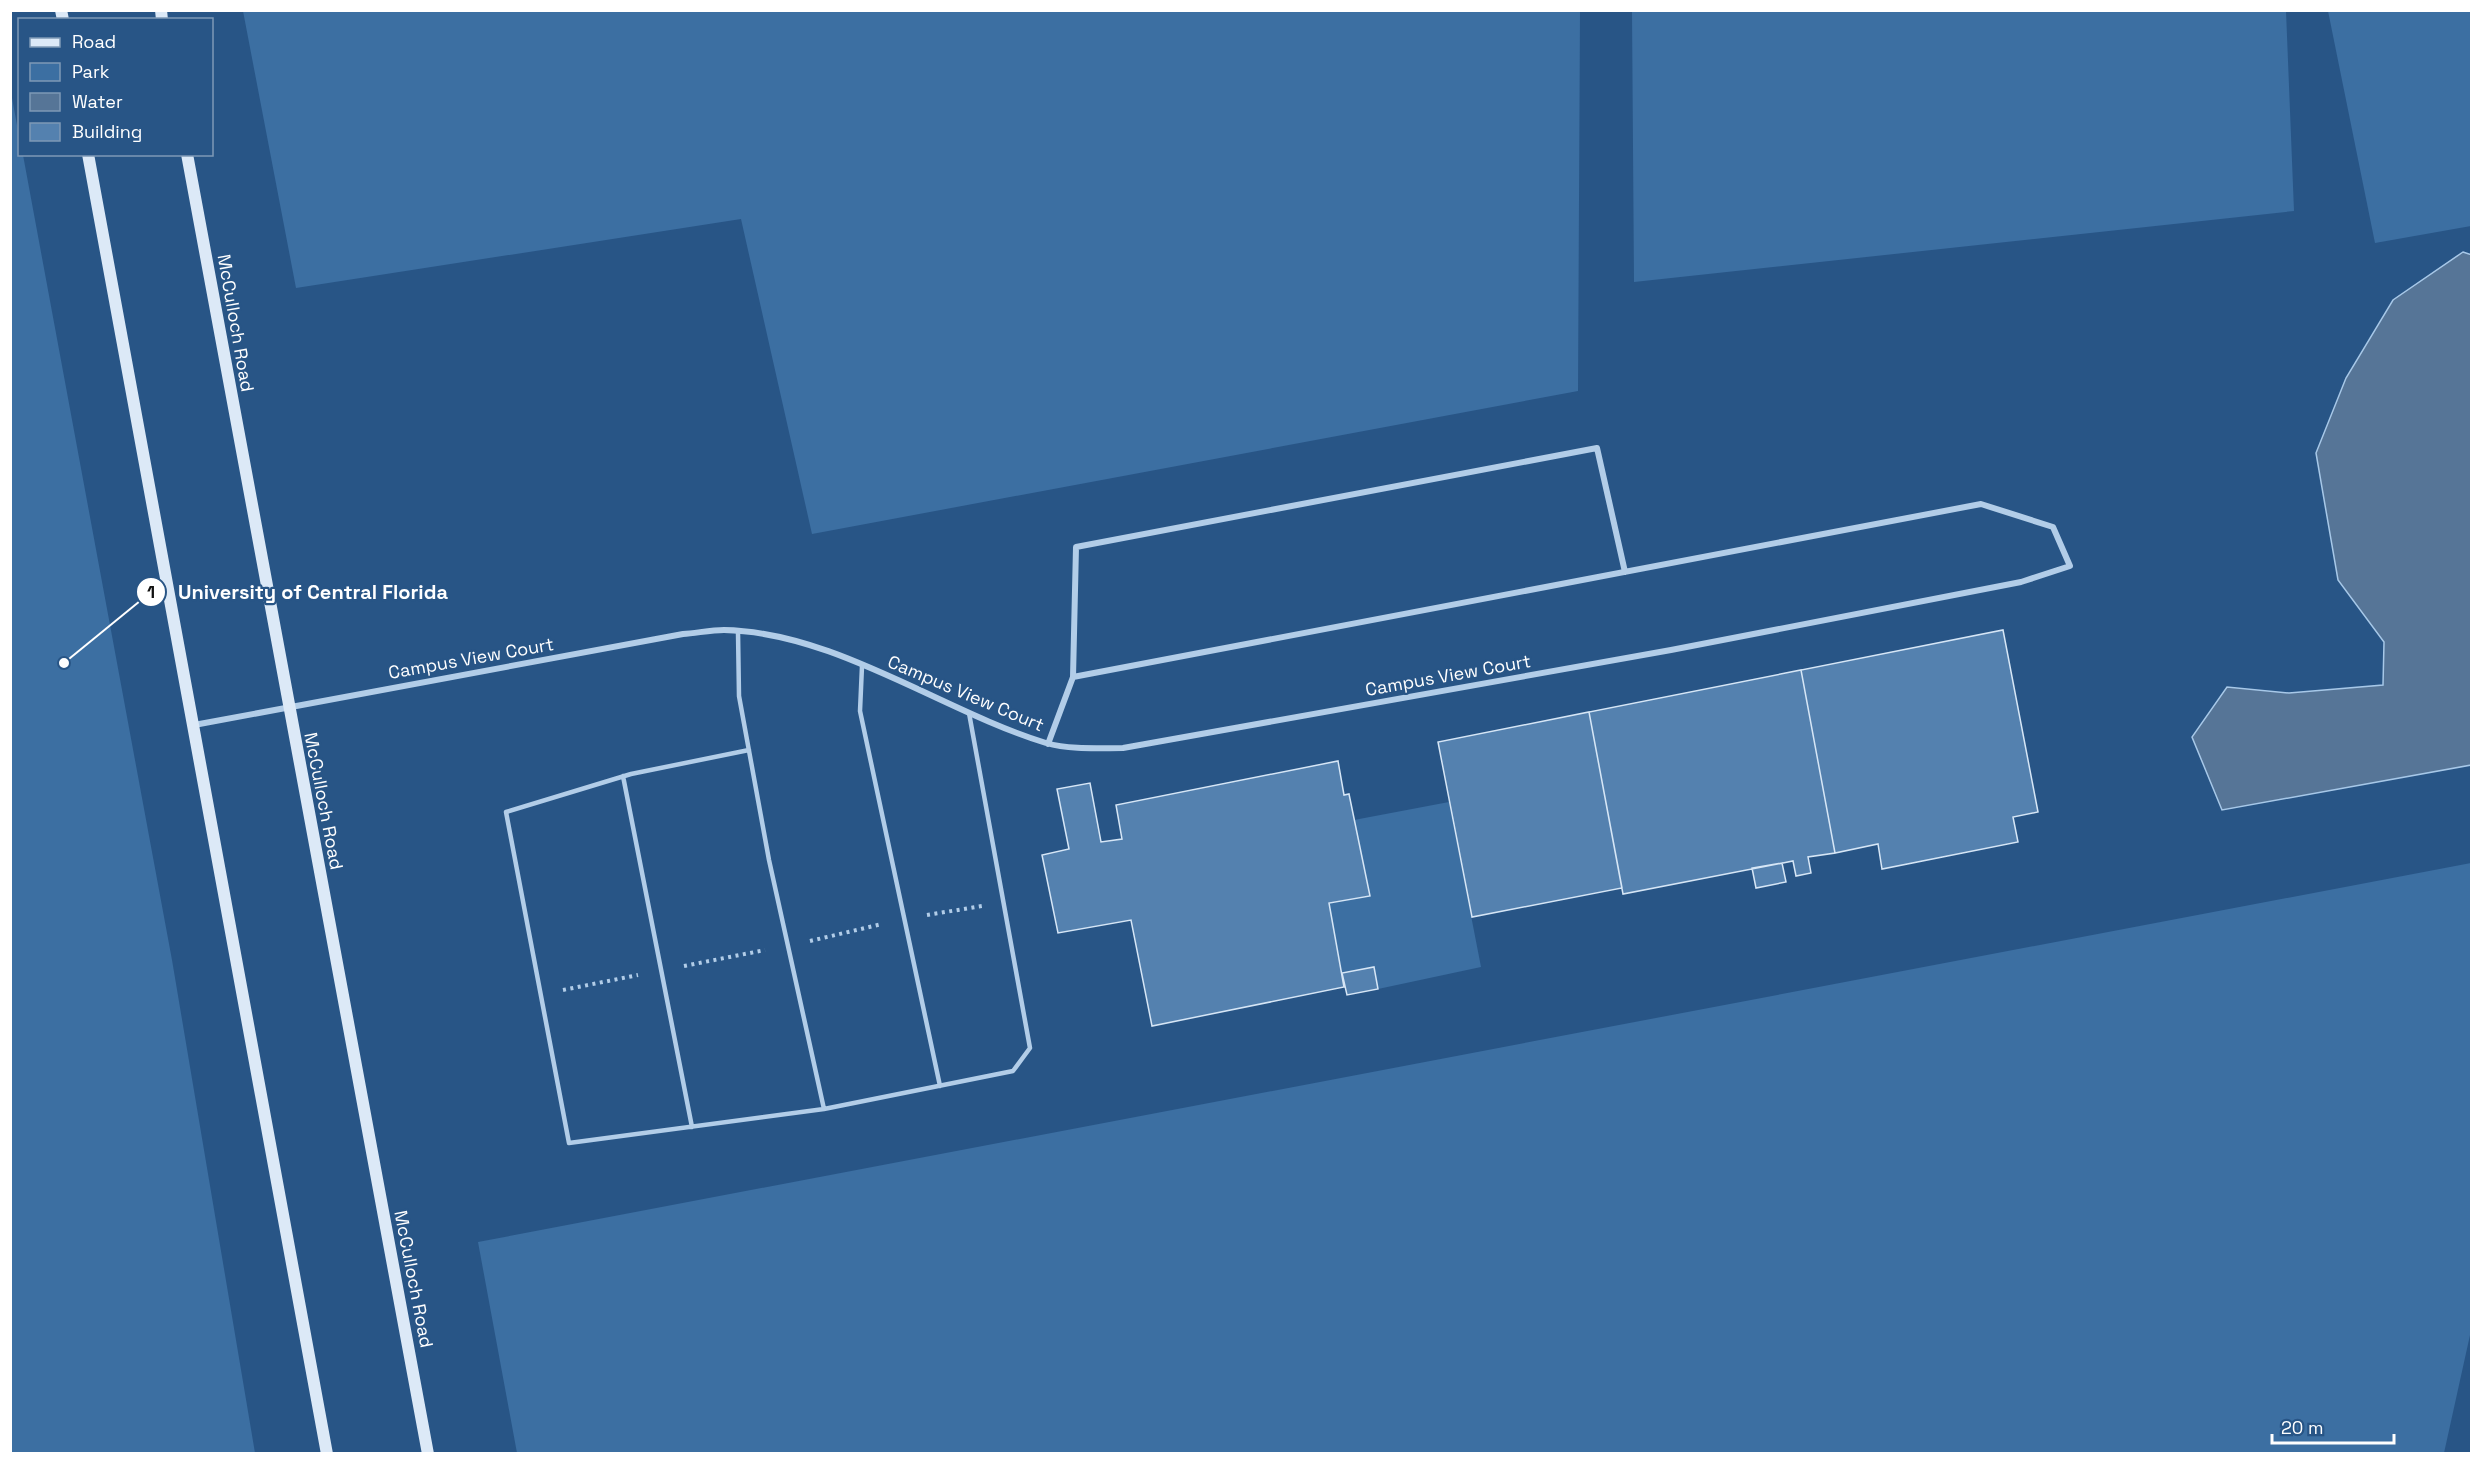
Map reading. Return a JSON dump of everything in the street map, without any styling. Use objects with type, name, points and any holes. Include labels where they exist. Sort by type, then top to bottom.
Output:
[{"type":"main road","points":[[88,156],[327,1454]]},
{"type":"main road","name":"McCulloch Road","points":[[187,156],[428,1454]]},
{"type":"street","points":[[1048,744],[1073,677],[1076,547],[1598,448],[1625,572],[1073,677]]},
{"type":"street","name":"Campus View Court","points":[[194,725],[683,634],[724,630],[789,639],[824,650],[1048,744],[1123,748],[1671,650],[2021,582],[2070,566],[2053,527],[1981,504],[1625,572]]},
{"type":"lane","points":[[738,632],[739,696],[769,860],[824,1109]]},
{"type":"lane","points":[[862,666],[860,711],[940,1086]]},
{"type":"lane","points":[[749,750],[624,776],[506,812],[569,1143],[824,1109],[1013,1071],[1030,1048],[969,712]]},
{"type":"lane","points":[[624,776],[692,1127]]},
{"type":"green space","points":[[243,11],[1580,11],[1578,391],[812,534],[741,219],[296,288]]},
{"type":"green space","points":[[1632,11],[2286,11],[2294,211],[1634,282]]},
{"type":"green space","points":[[2328,11],[2471,11],[2471,226],[2375,243]]},
{"type":"green space","points":[[10,87],[18,131],[18,156],[23,156],[172,960],[255,1453],[11,1453]]},
{"type":"green space","points":[[1449,802],[1481,967],[1378,989],[1374,967],[1342,973],[1329,903],[1370,896],[1354,820]]},
{"type":"green space","points":[[2471,863],[2472,1326],[2444,1453],[517,1453],[478,1242]]},
{"type":"water","points":[[2463,252],[2472,255],[2471,765],[2222,810],[2192,737],[2227,687],[2289,693],[2383,685],[2384,642],[2338,580],[2316,453],[2346,378],[2393,300]]},
{"type":"building","points":[[2003,630],[2038,812],[2013,817],[2018,842],[1882,869],[1878,844],[1835,853],[1801,670]]},
{"type":"building","points":[[1801,670],[1835,853],[1808,857],[1811,873],[1796,876],[1793,861],[1623,894],[1589,712]]},
{"type":"building","points":[[1589,712],[1622,888],[1472,917],[1438,742]]},
{"type":"building","points":[[1338,761],[1344,795],[1349,794],[1370,896],[1329,903],[1344,987],[1152,1026],[1131,920],[1058,933],[1042,855],[1069,849],[1057,789],[1090,783],[1101,842],[1122,839],[1116,805]]},
{"type":"building","points":[[1782,863],[1786,882],[1756,888],[1752,868]]},
{"type":"building","points":[[1374,967],[1378,989],[1347,995],[1342,973]]},
{"type":"place","name":"University of Central Florida","points":[[64,663]]}]
